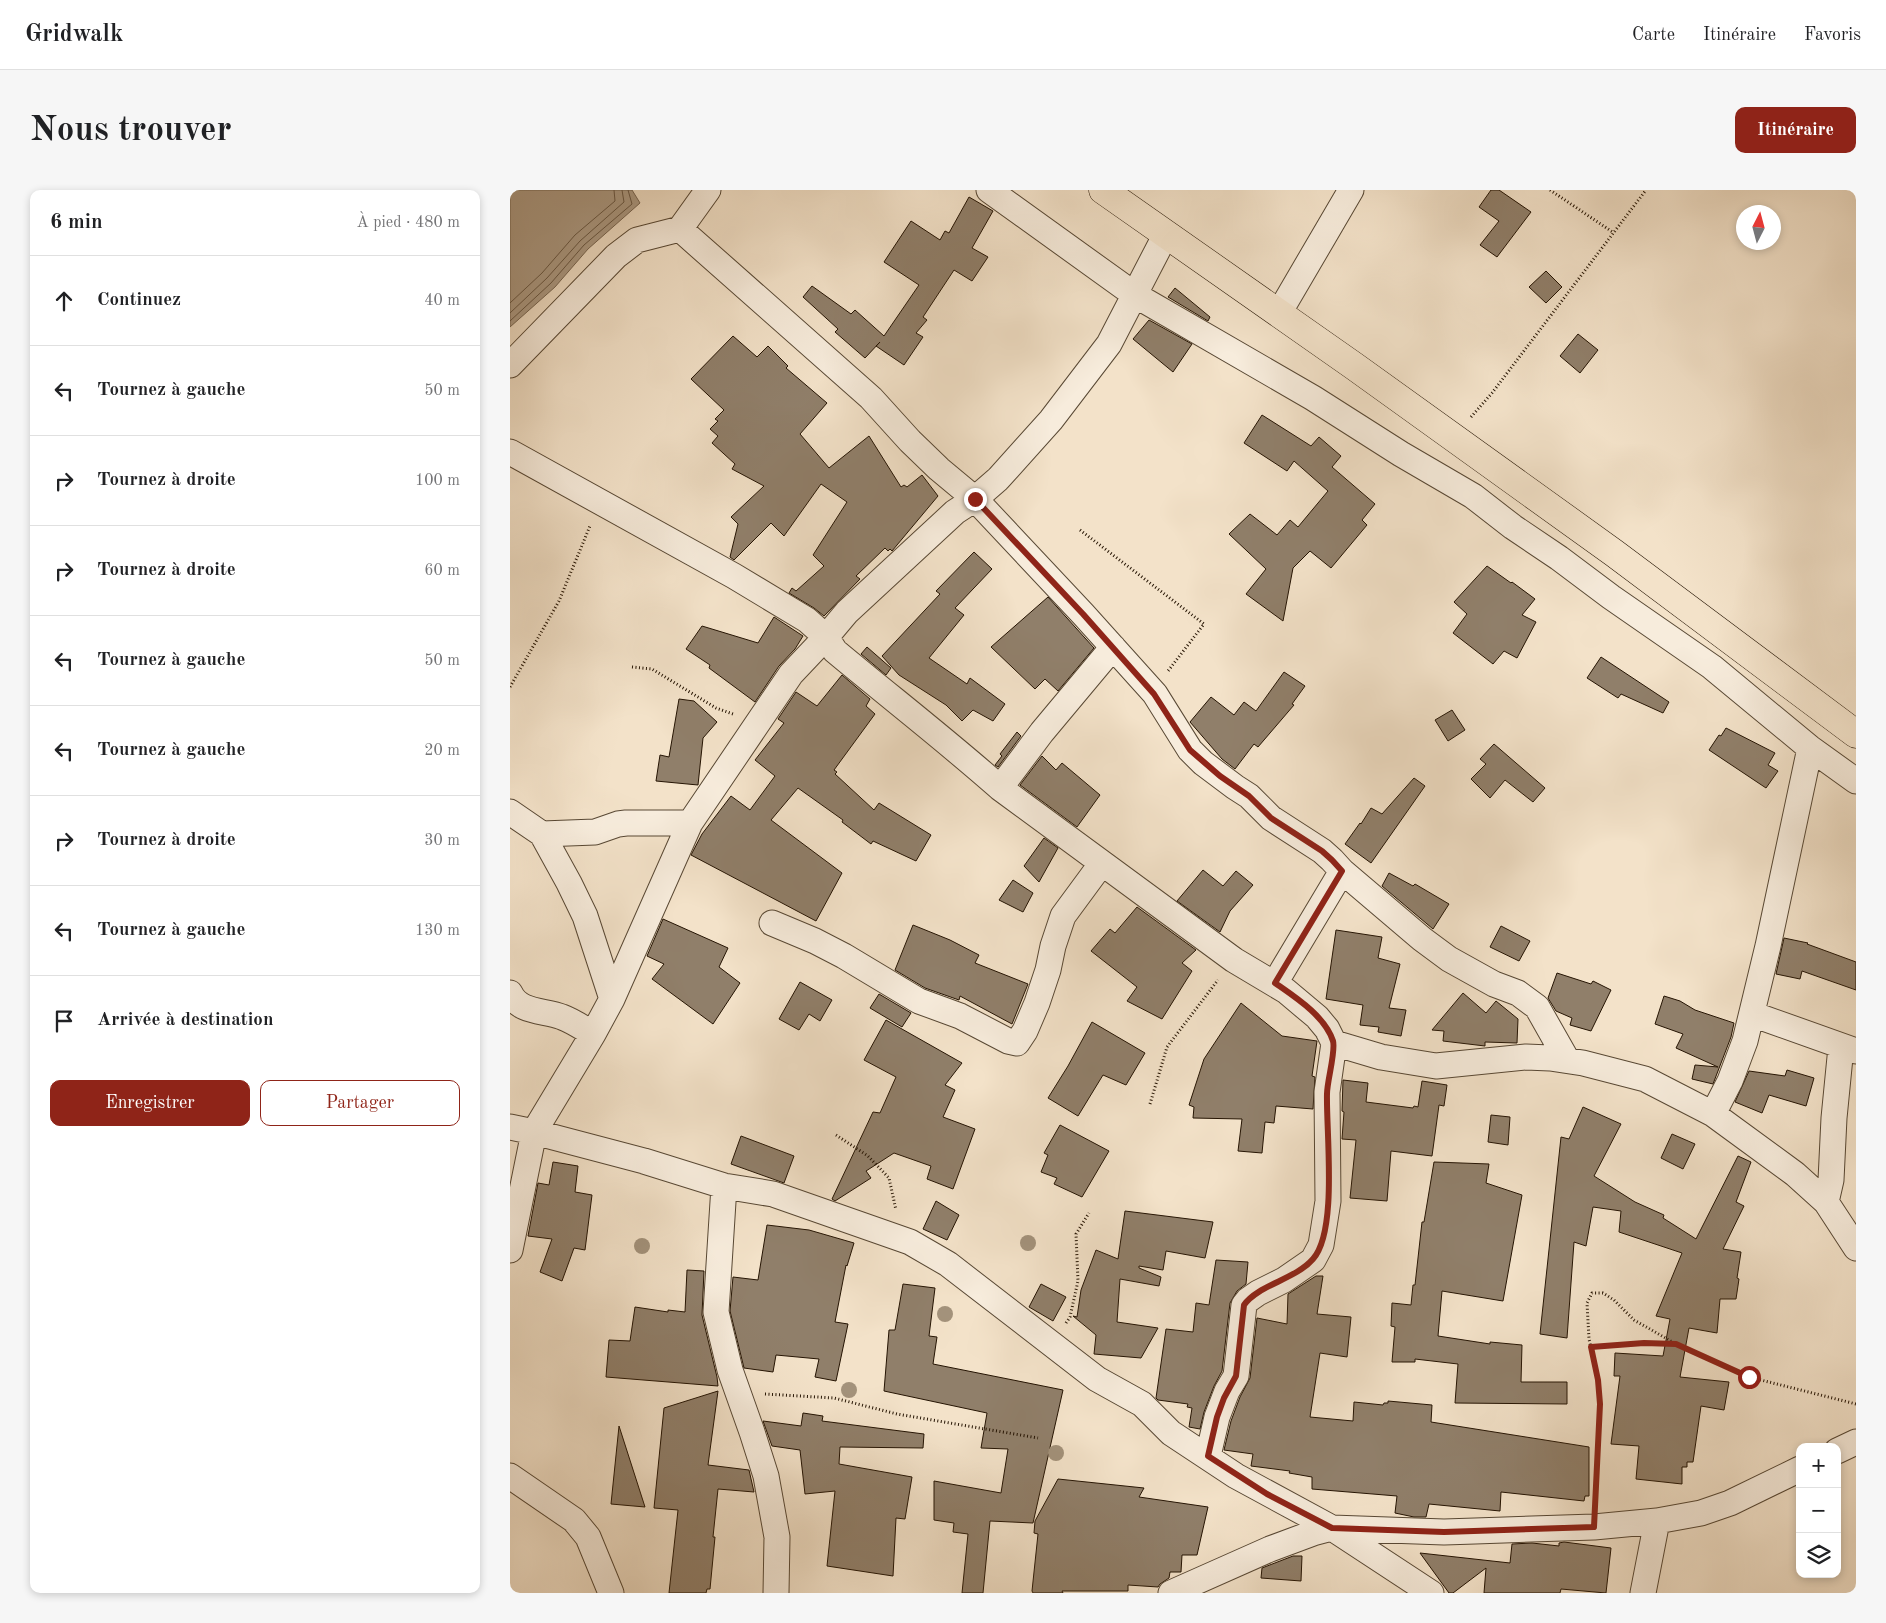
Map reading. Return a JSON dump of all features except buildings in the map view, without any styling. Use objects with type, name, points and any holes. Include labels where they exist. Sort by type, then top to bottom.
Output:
[{"type":"main road","points":[[1103,190],[1279,313],[1614,553],[1856,734]]},
{"type":"street","points":[[510,364],[616,256],[637,240],[680,229],[708,190]]},
{"type":"street","points":[[989,190],[1135,295],[1313,398],[1401,454],[1473,496],[1513,527],[1712,667],[1810,748],[1856,781]]},
{"type":"street","points":[[1279,313],[1351,190]]},
{"type":"street","points":[[680,229],[871,398],[910,441],[939,469],[975,499],[1113,647],[1154,694],[1190,750],[1235,788],[1249,796],[1271,818],[1322,851],[1342,871],[1422,939],[1449,959],[1494,984],[1518,993],[1537,1007],[1567,1060]]},
{"type":"street","points":[[510,1250],[534,1132],[612,999],[690,823],[791,674],[847,612],[954,512],[975,499],[998,479],[1052,420],[1109,344],[1166,234]]},
{"type":"street","points":[[510,452],[734,576],[807,620],[826,637],[835,651],[958,751],[1000,788],[1234,960],[1275,983],[1318,1017],[1327,1029],[1334,1043],[1327,1092],[1328,1201],[1321,1245],[1313,1260],[1284,1280],[1258,1293],[1244,1305],[1236,1376],[1224,1398],[1217,1417],[1208,1456]]},
{"type":"street","points":[[1000,788],[1042,732],[1113,647]]},
{"type":"street","points":[[1713,1114],[1737,1064],[1745,1041],[1768,946],[1810,748]]},
{"type":"street","points":[[510,812],[542,834],[585,916],[612,999]]},
{"type":"street","points":[[542,834],[596,832],[626,823],[690,823]]},
{"type":"street","points":[[772,923],[815,941],[844,956],[919,1001],[960,1016],[1008,1041],[1017,1043],[1025,1031],[1037,1003],[1063,916],[1102,863]]},
{"type":"street","points":[[1275,983],[1342,871]]},
{"type":"street","points":[[510,993],[517,1003],[523,1007],[560,1016],[593,1034]]},
{"type":"street","points":[[1752,1014],[1849,1049],[1834,1118],[1830,1180],[1826,1202]]},
{"type":"street","points":[[1334,1043],[1381,1057],[1436,1066],[1526,1057],[1567,1060],[1645,1080],[1713,1114],[1795,1174],[1826,1202],[1856,1248]]},
{"type":"street","points":[[510,1128],[534,1132],[644,1161],[724,1186],[774,1194],[910,1242],[948,1264],[1097,1380],[1142,1404],[1171,1433],[1244,1480],[1332,1528],[1431,1593]]},
{"type":"street","points":[[724,1186],[716,1312],[730,1370],[766,1476],[777,1536],[776,1593]]},
{"type":"street","points":[[1841,1449],[1856,1442]]},
{"type":"street","points":[[1171,1593],[1270,1549],[1332,1528],[1444,1532],[1594,1527],[1657,1521],[1708,1511],[1730,1503],[1796,1471]]},
{"type":"street","points":[[510,1476],[574,1520],[588,1537],[611,1593]]},
{"type":"street","points":[[1643,1593],[1657,1521]]},
{"type":"path","points":[[1550,190],[1614,233]]},
{"type":"path","points":[[1453,437],[1492,393],[1646,190]]},
{"type":"path","points":[[510,687],[559,601],[599,502]]},
{"type":"path","points":[[1080,530],[1204,624],[1164,677],[1154,694]]},
{"type":"path","points":[[632,667],[652,669],[716,708],[758,722]]},
{"type":"path","points":[[1150,1104],[1167,1046],[1234,960]]},
{"type":"path","points":[[836,1135],[868,1156],[889,1178],[898,1217],[910,1242]]},
{"type":"path","points":[[1051,1343],[1070,1317],[1078,1281],[1076,1234],[1089,1213]]},
{"type":"path","points":[[1594,1527],[1600,1404],[1598,1380],[1589,1339],[1587,1303],[1592,1293],[1604,1293],[1634,1320],[1676,1344],[1749,1377],[1856,1404]]},
{"type":"path","points":[[1591,1347],[1644,1343],[1676,1344]]},
{"type":"path","points":[[739,1396],[766,1394],[834,1398],[898,1414],[1038,1438]]},
{"type":"water","points":[[510,190],[632,190],[640,203],[588,249],[555,287],[510,327]]},
{"type":"route","points":[[975,499],[1135,671],[1154,694],[1190,750],[1235,788],[1249,796],[1271,818],[1322,851],[1342,871],[1275,983],[1318,1017],[1334,1043],[1327,1092],[1328,1201],[1321,1245],[1313,1260],[1284,1280],[1258,1293],[1244,1305],[1236,1376],[1227,1391],[1214,1424],[1208,1456],[1236,1476],[1267,1494],[1332,1528],[1444,1532],[1543,1527],[1594,1527],[1600,1404],[1598,1380],[1591,1347],[1644,1343],[1676,1344],[1749,1377]]}]
